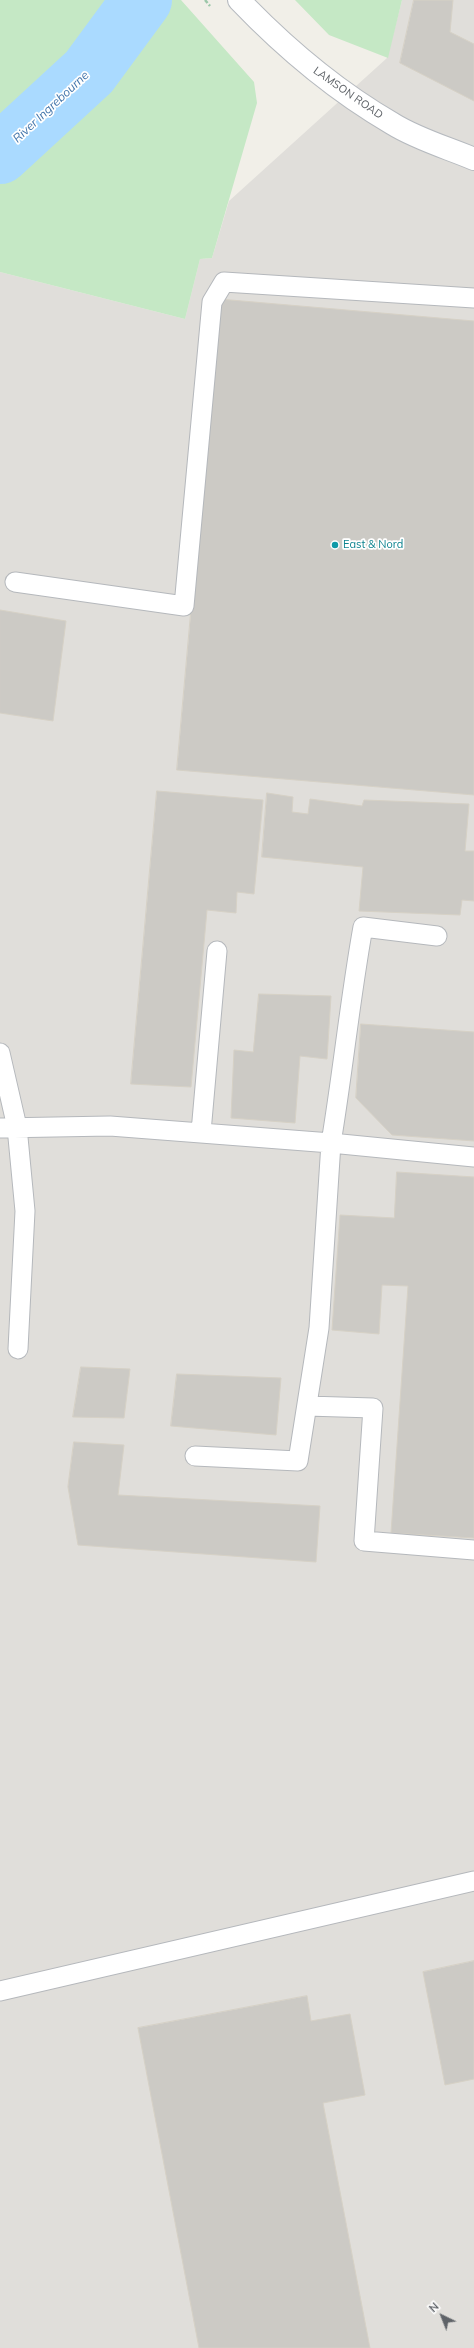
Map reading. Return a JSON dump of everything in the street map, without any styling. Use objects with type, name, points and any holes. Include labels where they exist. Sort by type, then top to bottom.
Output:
[{"type":"street","name":"LAMSON ROAD","points":[[239,0],[265,28],[319,73],[394,125],[474,159]]},
{"type":"lane","points":[[15,582],[184,606],[212,302],[224,282],[474,298]]},
{"type":"lane","points":[[195,1456],[298,1461],[319,1328],[331,1144],[343,1071],[351,992],[363,927],[437,936]]},
{"type":"lane","points":[[201,1132],[217,951]]},
{"type":"lane","points":[[0,1053],[9,1127],[25,1211],[18,1349]]},
{"type":"lane","points":[[9,1127],[110,1126],[201,1132],[474,1157]]},
{"type":"lane","points":[[307,1406],[373,1408],[364,1541],[474,1550]]},
{"type":"lane","points":[[0,1992],[474,1881]]},
{"type":"shaded area","points":[[402,0],[474,0],[474,2348],[0,2348],[0,272],[185,319],[200,259],[212,258],[229,201],[387,58]]},
{"type":"green space","points":[[0,0],[181,0],[254,82],[257,103],[212,258],[200,259],[185,319],[0,272]]},
{"type":"green space","points":[[295,0],[402,0],[388,58],[329,35]]},
{"type":"building","points":[[414,0],[453,0],[450,32],[474,44],[474,101],[400,63]]},
{"type":"building","name":"East & Nord","points":[[219,299],[474,321],[474,795],[177,770]]},
{"type":"building","points":[[0,610],[66,621],[53,721],[0,713]]},
{"type":"building","points":[[157,791],[263,800],[254,894],[237,892],[236,913],[207,910],[191,1087],[131,1084]]},
{"type":"building","points":[[267,793],[293,797],[292,812],[308,814],[310,799],[362,806],[364,800],[469,804],[465,851],[474,851],[474,901],[462,900],[460,915],[359,911],[363,867],[262,857]]},
{"type":"building","points":[[259,994],[331,996],[327,1059],[300,1056],[295,1123],[231,1118],[234,1050],[253,1052]]},
{"type":"building","points":[[361,1024],[474,1032],[474,1141],[392,1135],[356,1098]]},
{"type":"building","points":[[397,1172],[474,1177],[474,1538],[391,1533],[408,1286],[382,1285],[379,1334],[332,1330],[340,1215],[394,1218]]},
{"type":"building","points":[[81,1367],[130,1369],[124,1418],[73,1417]]},
{"type":"building","points":[[177,1374],[281,1378],[276,1435],[171,1426]]},
{"type":"building","points":[[74,1442],[124,1445],[118,1495],[320,1506],[316,1562],[78,1545],[68,1487]]},
{"type":"building","points":[[474,1961],[474,2079],[445,2085],[423,1972]]},
{"type":"building","points":[[307,1996],[311,2021],[350,2014],[365,2095],[323,2103],[370,2348],[199,2348],[138,2028]]},
{"type":"waterway","name":"River Ingrebourne","points":[[0,154],[89,72],[142,0]]},
{"type":"place","name":"East & Nord","points":[[335,545]]}]
